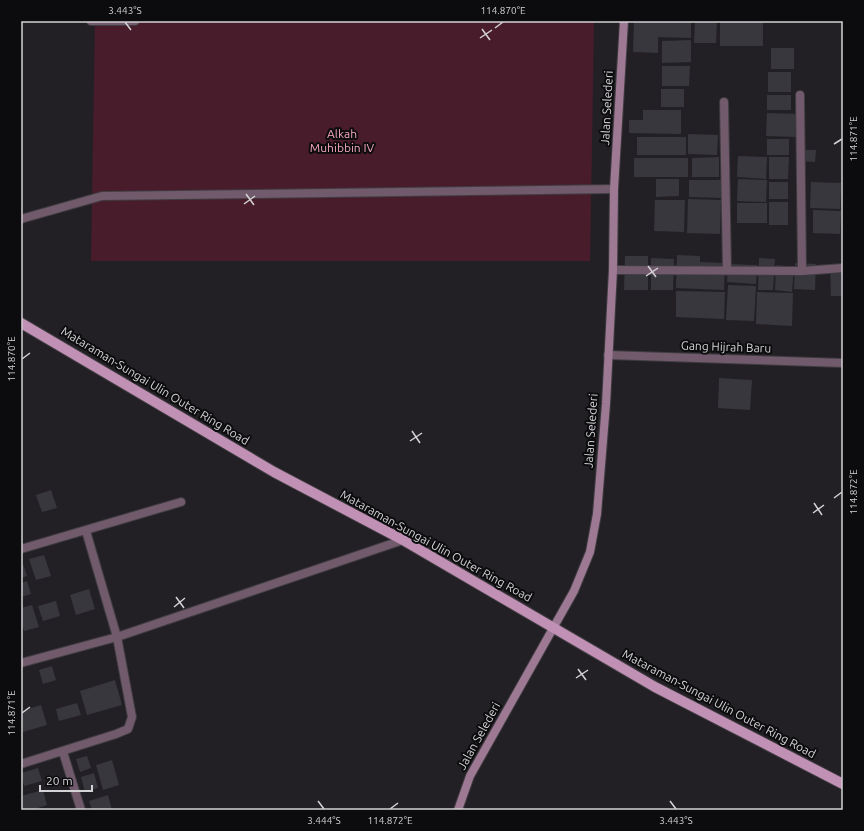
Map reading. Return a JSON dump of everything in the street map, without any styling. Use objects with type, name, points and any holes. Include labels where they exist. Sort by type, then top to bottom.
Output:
[{"type":"main road","name":"Mataraman-Sungai Ulin Outer Ring Road","points":[[21,323],[274,472],[403,540],[655,686],[843,784]]},
{"type":"street","points":[[91,21],[135,21]]},
{"type":"street","name":"Jalan Selederi","points":[[458,810],[470,776],[574,591],[590,552],[597,514],[608,355],[613,270],[614,189],[624,21]]},
{"type":"street","points":[[800,95],[802,271]]},
{"type":"street","points":[[724,102],[727,270]]},
{"type":"street","points":[[21,219],[102,196],[614,189]]},
{"type":"street","points":[[613,270],[802,271],[843,268]]},
{"type":"street","name":"Gang Hijrah Baru","points":[[608,355],[843,363]]},
{"type":"street","points":[[21,549],[181,502]]},
{"type":"street","points":[[21,764],[63,752],[128,729],[132,717],[117,637],[86,531]]},
{"type":"street","points":[[21,663],[117,637],[403,540]]},
{"type":"street","points":[[63,752],[81,810]]},
{"type":"green space","name":"Alkah Muhibbin IV","points":[[95,21],[594,21],[590,261],[91,261]]},
{"type":"building","points":[[634,21],[691,21],[691,38],[658,37],[658,53],[633,52]]},
{"type":"building","points":[[695,21],[717,21],[716,43],[694,43]]},
{"type":"building","points":[[720,21],[763,21],[763,46],[720,46]]},
{"type":"building","points":[[691,40],[691,62],[662,63],[662,41]]},
{"type":"building","points":[[771,48],[794,48],[794,69],[771,69]]},
{"type":"building","points":[[662,66],[690,66],[689,86],[662,86]]},
{"type":"building","points":[[768,72],[791,72],[791,92],[768,92]]},
{"type":"building","points":[[661,89],[684,89],[684,107],[661,107]]},
{"type":"building","points":[[767,95],[791,95],[791,110],[767,110]]},
{"type":"building","points":[[643,110],[681,110],[681,134],[629,133],[629,120],[643,120]]},
{"type":"building","points":[[767,113],[798,114],[797,137],[766,136]]},
{"type":"building","points":[[688,134],[718,135],[717,155],[688,154]]},
{"type":"building","points":[[637,137],[686,137],[686,155],[637,155]]},
{"type":"building","points":[[767,139],[789,139],[789,155],[767,155]]},
{"type":"building","points":[[799,150],[816,150],[815,162],[799,161]]},
{"type":"building","points":[[738,156],[767,157],[766,179],[737,177]]},
{"type":"building","points":[[719,157],[719,177],[692,177],[692,158]]},
{"type":"building","points":[[769,157],[789,157],[788,179],[769,179]]},
{"type":"building","points":[[634,158],[688,158],[688,177],[634,177]]},
{"type":"building","points":[[656,179],[679,179],[679,196],[656,197]]},
{"type":"building","points":[[738,179],[767,180],[766,202],[737,201]]},
{"type":"building","points":[[689,180],[722,180],[722,198],[689,197]]},
{"type":"building","points":[[769,182],[788,182],[788,199],[769,199]]},
{"type":"building","points":[[811,182],[841,183],[840,209],[810,208]]},
{"type":"building","points":[[688,199],[721,200],[720,234],[687,233]]},
{"type":"building","points":[[655,200],[685,200],[684,232],[654,231]]},
{"type":"building","points":[[769,202],[788,202],[788,225],[769,225]]},
{"type":"building","points":[[737,203],[767,203],[767,223],[737,223]]},
{"type":"building","points":[[813,210],[841,211],[840,234],[813,233]]},
{"type":"building","points":[[677,255],[700,256],[700,262],[725,263],[724,290],[676,288]]},
{"type":"building","points":[[625,256],[648,256],[648,290],[624,290]]},
{"type":"building","points":[[651,258],[674,259],[673,290],[651,290]]},
{"type":"building","points":[[759,258],[775,259],[773,290],[758,290]]},
{"type":"building","points":[[795,263],[816,264],[815,290],[794,289]]},
{"type":"building","points":[[728,264],[757,265],[756,284],[727,282]]},
{"type":"building","points":[[776,265],[794,267],[792,292],[775,290]]},
{"type":"building","points":[[830,266],[843,266],[843,296],[831,296]]},
{"type":"building","points":[[728,285],[756,286],[754,321],[726,320]]},
{"type":"building","points":[[676,291],[725,292],[724,319],[676,317]]},
{"type":"building","points":[[757,292],[793,293],[792,326],[756,324]]},
{"type":"building","points":[[719,378],[752,380],[750,410],[718,408]]},
{"type":"building","points":[[51,490],[57,508],[42,512],[36,495]]},
{"type":"building","points":[[44,555],[51,576],[36,580],[29,559]]},
{"type":"building","points":[[21,564],[23,564],[27,576],[21,578]]},
{"type":"building","points":[[27,581],[31,594],[21,597],[21,583]]},
{"type":"building","points":[[89,589],[95,609],[76,615],[70,595]]},
{"type":"building","points":[[56,601],[60,616],[43,621],[38,606]]},
{"type":"building","points":[[32,605],[39,627],[24,631],[21,621],[21,608]]},
{"type":"building","points":[[52,666],[56,680],[43,684],[39,670]]},
{"type":"building","points":[[115,680],[122,705],[87,715],[80,691]]},
{"type":"building","points":[[77,703],[81,715],[59,721],[56,709]]},
{"type":"building","points":[[41,705],[47,725],[23,732],[21,711]]},
{"type":"building","points":[[87,756],[91,768],[80,772],[76,759]]},
{"type":"building","points":[[112,760],[119,785],[103,790],[96,765]]},
{"type":"building","points":[[38,768],[42,781],[24,786],[21,773]]},
{"type":"building","points":[[94,773],[98,788],[85,792],[81,777]]},
{"type":"building","points":[[43,790],[47,805],[32,810],[21,810],[21,796]]},
{"type":"building","points":[[108,795],[112,810],[92,810],[89,801]]}]
